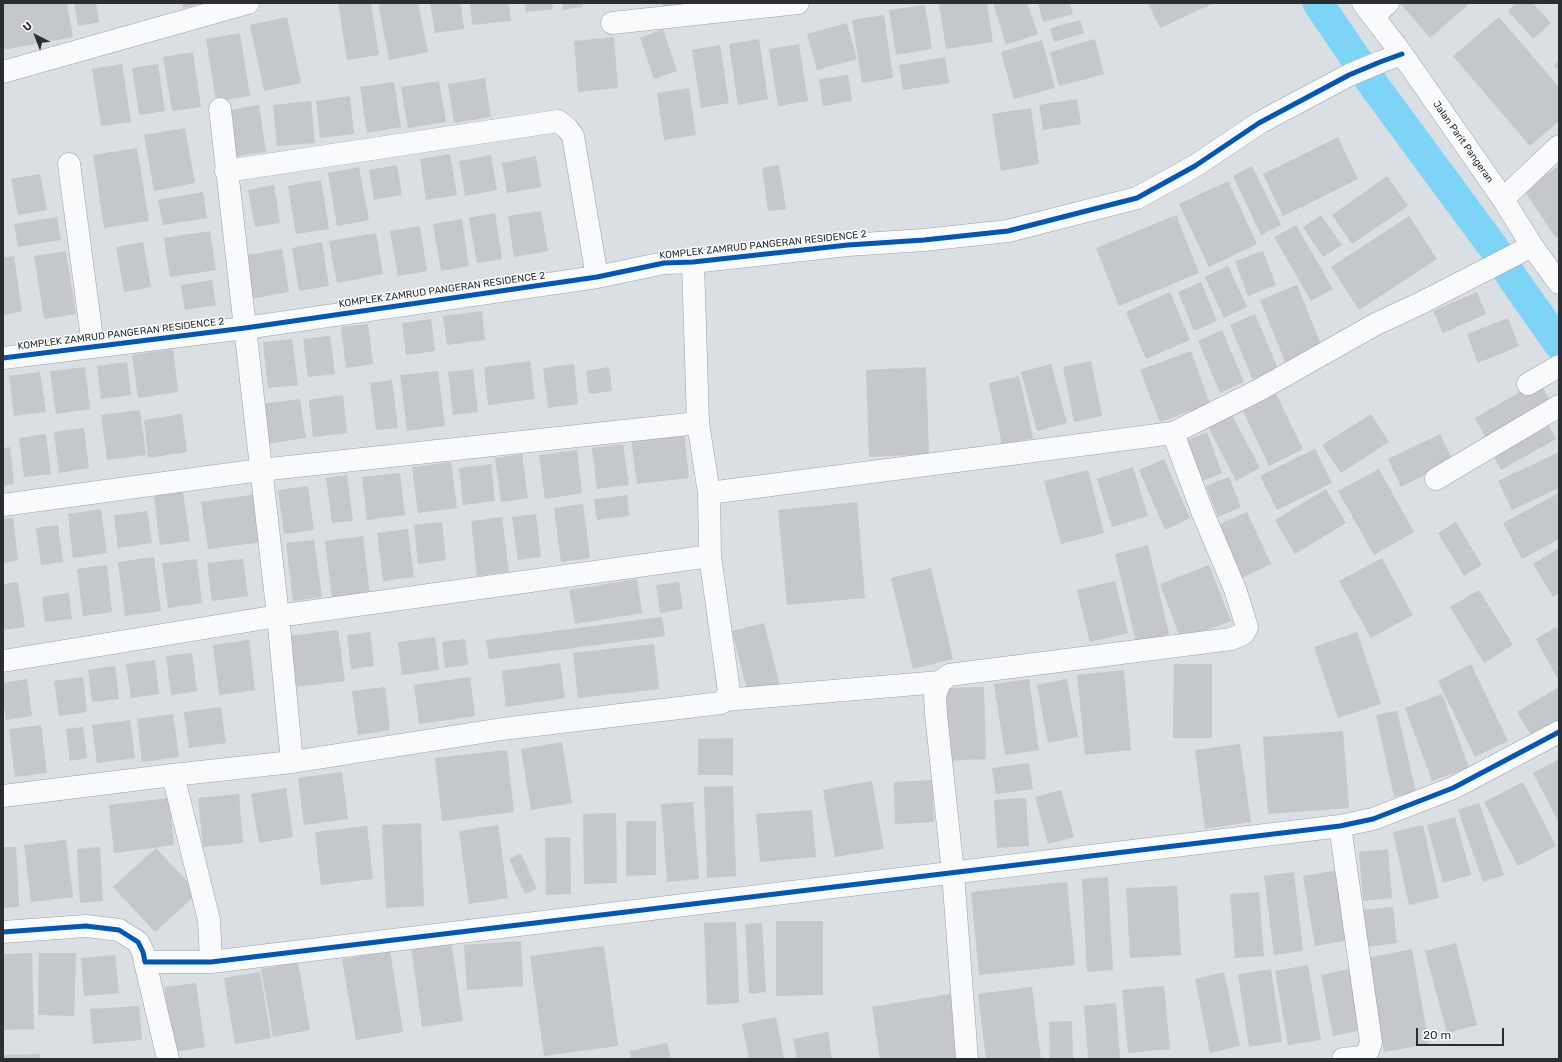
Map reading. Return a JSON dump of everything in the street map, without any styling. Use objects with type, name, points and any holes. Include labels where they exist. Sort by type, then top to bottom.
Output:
[{"type":"street","points":[[3,72],[248,3]]},
{"type":"street","points":[[612,23],[798,3]]},
{"type":"street","name":"Jalan Parit Pangeran","points":[[1375,7],[1402,54],[1503,199],[1526,249],[1559,283]]},
{"type":"street","name":"KOMPLEK ZAMRUD PANGERAN RESIDENCE 2","points":[[3,358],[246,328],[597,277],[664,263],[693,262],[848,245],[924,240],[1008,231],[1136,198],[1194,166],[1259,123],[1349,75],[1402,54]]},
{"type":"street","points":[[220,109],[226,171],[246,328],[260,470],[278,616],[292,762]]},
{"type":"street","points":[[226,171],[558,121],[567,128],[573,136],[597,277]]},
{"type":"street","points":[[1503,199],[1559,146]]},
{"type":"street","points":[[69,164],[93,346]]},
{"type":"street","points":[[708,493],[1173,433],[1259,390],[1376,324],[1421,303],[1526,249]]},
{"type":"street","points":[[693,262],[698,423],[708,493],[710,556],[729,691],[725,700]]},
{"type":"street","points":[[1528,384],[1558,366]]},
{"type":"street","points":[[1436,479],[1559,406]]},
{"type":"street","points":[[3,505],[260,470],[698,423]]},
{"type":"street","points":[[967,1059],[953,873],[935,695],[940,682],[949,675],[1231,639],[1243,634],[1247,627],[1235,589],[1202,511],[1173,433]]},
{"type":"street","points":[[3,661],[278,616],[710,556]]},
{"type":"street","points":[[3,796],[292,762],[502,729],[721,703],[725,700],[940,682]]},
{"type":"street","points":[[144,962],[212,962],[1340,826],[1373,819],[1453,788],[1559,732]]},
{"type":"street","points":[[173,775],[209,920],[212,962]]},
{"type":"street","points":[[1340,826],[1371,1042],[1368,1051],[1362,1057],[1343,1059]]},
{"type":"street","points":[[3,932],[86,926],[119,930],[138,942],[143,952],[144,962],[168,1059]]},
{"type":"building","points":[[3,3],[67,3],[73,37],[3,50]]},
{"type":"building","points":[[74,3],[96,3],[99,22],[78,26]]},
{"type":"building","points":[[182,3],[199,3],[199,4],[183,8]]},
{"type":"building","points":[[338,3],[371,3],[379,55],[347,60]]},
{"type":"building","points":[[378,3],[418,3],[428,52],[389,60]]},
{"type":"building","points":[[430,3],[461,3],[464,29],[435,33]]},
{"type":"building","points":[[470,3],[509,3],[511,21],[472,25]]},
{"type":"building","points":[[525,3],[552,3],[553,9],[526,12]]},
{"type":"building","points":[[562,3],[582,3],[583,7],[563,10]]},
{"type":"building","points":[[662,3],[698,3],[664,15]]},
{"type":"building","points":[[987,3],[993,42],[946,49],[939,4]]},
{"type":"building","points":[[993,3],[1027,3],[1038,34],[1006,45]]},
{"type":"building","points":[[1038,3],[1070,3],[1073,14],[1043,22]]},
{"type":"building","points":[[1148,3],[1214,3],[1160,28]]},
{"type":"building","points":[[1400,3],[1470,3],[1430,38]]},
{"type":"building","points":[[1516,3],[1533,3],[1551,23],[1533,39],[1508,11]]},
{"type":"building","points":[[925,5],[932,49],[896,55],[889,10]]},
{"type":"building","points":[[884,15],[893,78],[862,83],[852,20]]},
{"type":"building","points":[[287,17],[301,83],[264,91],[250,25]]},
{"type":"building","points":[[1499,17],[1559,87],[1559,121],[1530,146],[1453,56]]},
{"type":"building","points":[[1080,20],[1084,33],[1054,42],[1050,28]]},
{"type":"building","points":[[847,23],[857,59],[817,70],[807,34]]},
{"type":"building","points":[[663,29],[677,71],[654,79],[640,38]]},
{"type":"building","points":[[240,33],[250,96],[216,101],[206,39]]},
{"type":"building","points":[[614,37],[618,88],[578,92],[574,41]]},
{"type":"building","points":[[759,39],[768,99],[738,105],[729,44]]},
{"type":"building","points":[[1095,39],[1104,74],[1059,86],[1050,52]]},
{"type":"building","points":[[1042,40],[1055,88],[1014,99],[1001,52]]},
{"type":"building","points":[[799,44],[808,101],[778,106],[769,49]]},
{"type":"building","points":[[720,45],[729,103],[701,108],[692,50]]},
{"type":"building","points":[[193,52],[201,107],[172,111],[163,57]]},
{"type":"building","points":[[945,57],[949,83],[903,90],[899,65]]},
{"type":"building","points":[[1559,60],[1559,71],[1554,66]]},
{"type":"building","points":[[122,64],[131,122],[101,126],[92,69]]},
{"type":"building","points":[[158,64],[165,111],[139,115],[132,68]]},
{"type":"building","points":[[848,75],[852,101],[823,106],[819,79]]},
{"type":"building","points":[[485,78],[491,117],[454,123],[448,84]]},
{"type":"building","points":[[439,81],[446,122],[408,128],[401,87]]},
{"type":"building","points":[[394,82],[401,127],[367,133],[360,87]]},
{"type":"building","points":[[689,88],[696,135],[664,140],[657,93]]},
{"type":"building","points":[[350,96],[354,134],[320,138],[316,101]]},
{"type":"building","points":[[1077,99],[1081,124],[1043,130],[1039,105]]},
{"type":"building","points":[[311,101],[315,143],[277,146],[273,105]]},
{"type":"building","points":[[259,105],[266,152],[231,157],[224,111]]},
{"type":"building","points":[[1031,108],[1039,164],[1001,171],[992,114]]},
{"type":"building","points":[[185,128],[195,183],[154,191],[144,135]]},
{"type":"building","points":[[1338,137],[1358,179],[1283,216],[1263,174]]},
{"type":"building","points":[[137,148],[149,221],[104,228],[93,155]]},
{"type":"building","points":[[450,154],[457,195],[426,200],[420,159]]},
{"type":"building","points":[[491,155],[497,190],[465,196],[459,161]]},
{"type":"building","points":[[536,156],[541,187],[507,193],[502,163]]},
{"type":"building","points":[[397,165],[402,195],[374,200],[369,170]]},
{"type":"building","points":[[779,165],[786,209],[768,211],[762,168]]},
{"type":"building","points":[[1252,166],[1281,225],[1261,235],[1233,176]]},
{"type":"building","points":[[1559,166],[1559,236],[1556,238],[1524,190]]},
{"type":"building","points":[[359,167],[369,220],[337,226],[328,173]]},
{"type":"building","points":[[40,174],[47,210],[18,215],[11,179]]},
{"type":"building","points":[[1387,176],[1408,206],[1352,244],[1332,215]]},
{"type":"building","points":[[321,180],[329,229],[296,234],[288,186]]},
{"type":"building","points":[[1228,181],[1257,244],[1209,267],[1179,204]]},
{"type":"building","points":[[274,185],[280,223],[255,227],[248,190]]},
{"type":"building","points":[[203,192],[207,218],[163,225],[158,200]]},
{"type":"building","points":[[541,211],[548,251],[514,257],[508,216]]},
{"type":"building","points":[[495,213],[502,259],[477,263],[469,218]]},
{"type":"building","points":[[1176,215],[1199,273],[1119,306],[1096,248]]},
{"type":"building","points":[[1321,215],[1342,245],[1323,257],[1303,227]]},
{"type":"building","points":[[1409,216],[1437,259],[1359,310],[1331,267]]},
{"type":"building","points":[[57,217],[61,240],[18,247],[14,224]]},
{"type":"building","points":[[462,219],[469,266],[441,271],[433,224]]},
{"type":"building","points":[[1296,225],[1333,289],[1311,301],[1274,237]]},
{"type":"building","points":[[420,226],[427,271],[398,276],[390,231]]},
{"type":"building","points":[[210,231],[216,270],[170,277],[164,238]]},
{"type":"building","points":[[376,233],[383,274],[337,283],[329,241]]},
{"type":"building","points":[[143,242],[151,287],[124,292],[116,247]]},
{"type":"building","points":[[322,242],[329,286],[299,291],[292,248]]},
{"type":"building","points":[[282,249],[289,292],[250,299],[243,256]]},
{"type":"building","points":[[66,251],[76,314],[44,319],[34,256]]},
{"type":"building","points":[[1263,251],[1276,285],[1248,296],[1235,261]]},
{"type":"building","points":[[14,256],[22,311],[3,315],[3,258]]},
{"type":"building","points":[[1228,266],[1247,307],[1224,318],[1205,277]]},
{"type":"building","points":[[212,280],[216,305],[185,310],[181,285]]},
{"type":"building","points":[[1201,282],[1217,321],[1194,331],[1178,292]]},
{"type":"building","points":[[1297,285],[1323,349],[1286,364],[1260,300]]},
{"type":"building","points":[[1170,292],[1190,340],[1146,359],[1126,312]]},
{"type":"building","points":[[1477,292],[1486,314],[1443,333],[1433,311]]},
{"type":"building","points":[[482,311],[485,340],[447,345],[443,316]]},
{"type":"building","points":[[1255,314],[1278,369],[1253,380],[1230,325]]},
{"type":"building","points":[[1508,318],[1519,346],[1478,363],[1467,334]]},
{"type":"building","points":[[431,319],[435,351],[406,355],[402,323]]},
{"type":"building","points":[[368,324],[373,364],[346,368],[341,327]]},
{"type":"building","points":[[1222,330],[1244,382],[1220,393],[1198,341]]},
{"type":"building","points":[[330,336],[335,374],[308,377],[303,339]]},
{"type":"building","points":[[292,339],[298,385],[268,388],[263,342]]},
{"type":"building","points":[[173,349],[178,392],[138,398],[132,355]]},
{"type":"building","points":[[1191,351],[1210,404],[1160,422],[1140,370]]},
{"type":"building","points":[[530,361],[535,399],[488,405],[484,367]]},
{"type":"building","points":[[1091,361],[1102,416],[1074,422],[1063,367]]},
{"type":"building","points":[[127,362],[131,395],[101,399],[97,366]]},
{"type":"building","points":[[574,364],[578,404],[548,408],[543,368]]},
{"type":"building","points":[[1051,364],[1067,423],[1037,431],[1021,372]]},
{"type":"building","points":[[85,367],[90,409],[56,414],[50,371]]},
{"type":"building","points":[[609,367],[612,391],[589,394],[586,371]]},
{"type":"building","points":[[926,367],[929,454],[869,457],[866,370]]},
{"type":"building","points":[[473,369],[478,412],[453,415],[448,372]]},
{"type":"building","points":[[438,371],[445,426],[407,431],[400,375]]},
{"type":"building","points":[[40,372],[46,412],[14,416],[9,376]]},
{"type":"building","points":[[1019,376],[1033,438],[1002,445],[989,383]]},
{"type":"building","points":[[392,380],[398,428],[376,430],[370,383]]},
{"type":"building","points":[[1539,381],[1552,404],[1488,442],[1475,418]]},
{"type":"building","points":[[1276,394],[1303,449],[1269,466],[1243,411]]},
{"type":"building","points":[[343,395],[347,433],[313,437],[309,400]]},
{"type":"building","points":[[300,399],[306,438],[266,444],[261,404]]},
{"type":"building","points":[[140,410],[146,455],[107,460],[101,415]]},
{"type":"building","points":[[182,414],[187,452],[148,458],[144,420]]},
{"type":"building","points":[[1371,414],[1389,442],[1341,473],[1322,445]]},
{"type":"building","points":[[1232,415],[1260,468],[1236,481],[1208,427]]},
{"type":"building","points":[[1546,421],[1556,439],[1501,470],[1491,452]]},
{"type":"building","points":[[84,428],[89,468],[59,473],[54,432]]},
{"type":"building","points":[[684,432],[689,478],[637,484],[631,439]]},
{"type":"building","points":[[1207,432],[1222,473],[1200,482],[1185,441]]},
{"type":"building","points":[[46,434],[51,474],[24,477],[19,438]]},
{"type":"building","points":[[1440,434],[1453,461],[1401,487],[1388,459]]},
{"type":"building","points":[[623,444],[629,485],[597,489],[592,448]]},
{"type":"building","points":[[10,447],[14,484],[3,486],[3,448]]},
{"type":"building","points":[[1315,449],[1332,483],[1277,510],[1260,476]]},
{"type":"building","points":[[577,450],[582,493],[545,499],[539,455]]},
{"type":"building","points":[[1559,452],[1559,488],[1512,510],[1498,481]]},
{"type":"building","points":[[522,454],[528,498],[501,502],[495,458]]},
{"type":"building","points":[[1164,459],[1190,518],[1165,530],[1139,470]]},
{"type":"building","points":[[451,462],[457,508],[418,513],[412,467]]},
{"type":"building","points":[[491,464],[495,501],[463,505],[459,468]]},
{"type":"building","points":[[1133,467],[1148,516],[1112,527],[1097,479]]},
{"type":"building","points":[[1379,469],[1414,532],[1374,555],[1338,491]]},
{"type":"building","points":[[1088,470],[1104,533],[1061,544],[1044,481]]},
{"type":"building","points":[[400,473],[405,515],[367,520],[362,477]]},
{"type":"building","points":[[347,475],[353,521],[332,523],[326,478]]},
{"type":"building","points":[[1229,477],[1241,507],[1218,517],[1206,486]]},
{"type":"building","points":[[308,486],[314,530],[284,534],[278,490]]},
{"type":"building","points":[[1326,489],[1346,523],[1295,554],[1275,520]]},
{"type":"building","points":[[183,492],[190,541],[160,545],[154,496]]},
{"type":"building","points":[[1559,493],[1559,539],[1522,559],[1503,523]]},
{"type":"building","points":[[257,494],[263,542],[208,549],[201,502]]},
{"type":"building","points":[[627,495],[629,516],[597,520],[594,499]]},
{"type":"building","points":[[857,502],[865,598],[787,605],[778,510]]},
{"type":"building","points":[[583,504],[590,558],[561,562],[554,508]]},
{"type":"building","points":[[101,509],[107,553],[73,558],[68,514]]},
{"type":"building","points":[[147,511],[152,543],[118,548],[114,515]]},
{"type":"building","points":[[1247,512],[1271,564],[1242,578],[1218,525]]},
{"type":"building","points":[[536,514],[541,557],[518,560],[512,517]]},
{"type":"building","points":[[502,517],[509,572],[477,576],[471,521]]},
{"type":"building","points":[[13,518],[18,560],[3,563],[3,519]]},
{"type":"building","points":[[442,522],[446,560],[418,564],[414,525]]},
{"type":"building","points":[[1456,522],[1482,565],[1464,576],[1438,533]]},
{"type":"building","points":[[58,525],[63,562],[41,565],[36,528]]},
{"type":"building","points":[[408,529],[414,577],[383,581],[377,533]]},
{"type":"building","points":[[363,536],[370,595],[332,600],[325,541]]},
{"type":"building","points":[[314,540],[322,597],[293,601],[286,543]]},
{"type":"building","points":[[1148,545],[1169,634],[1136,642],[1115,554]]},
{"type":"building","points":[[1559,548],[1559,593],[1553,597],[1533,564]]},
{"type":"building","points":[[154,557],[161,611],[125,616],[118,562]]},
{"type":"building","points":[[1382,558],[1413,615],[1371,638],[1339,581]]},
{"type":"building","points":[[197,559],[202,603],[168,608],[162,563]]},
{"type":"building","points":[[243,559],[248,596],[212,601],[207,563]]},
{"type":"building","points":[[107,565],[112,612],[83,616],[77,569]]},
{"type":"building","points":[[1209,565],[1231,621],[1181,640],[1160,584]]},
{"type":"building","points":[[931,568],[953,659],[913,669],[891,578]]},
{"type":"building","points":[[637,579],[642,613],[575,624],[569,590]]},
{"type":"building","points":[[1115,581],[1128,633],[1090,642],[1077,590]]},
{"type":"building","points":[[18,582],[25,627],[3,630],[3,584]]},
{"type":"building","points":[[679,582],[683,609],[660,613],[656,585]]},
{"type":"building","points":[[1479,590],[1513,645],[1484,663],[1450,607]]},
{"type":"building","points":[[69,593],[72,619],[45,622],[42,597]]},
{"type":"building","points":[[662,617],[665,636],[489,659],[486,640]]},
{"type":"building","points":[[764,623],[780,686],[748,694],[732,631]]},
{"type":"building","points":[[1556,627],[1559,633],[1559,681],[1536,639]]},
{"type":"building","points":[[338,630],[345,681],[295,687],[289,636]]},
{"type":"building","points":[[370,632],[374,666],[351,669],[347,635]]},
{"type":"building","points":[[1357,632],[1381,704],[1338,718],[1314,647]]},
{"type":"building","points":[[435,637],[439,670],[402,675],[398,642]]},
{"type":"building","points":[[465,639],[468,665],[445,668],[442,642]]},
{"type":"building","points":[[249,640],[255,690],[219,695],[213,645]]},
{"type":"building","points":[[654,644],[659,689],[578,698],[573,653]]},
{"type":"building","points":[[192,653],[197,691],[171,695],[166,656]]},
{"type":"building","points":[[155,660],[159,694],[131,698],[126,664]]},
{"type":"building","points":[[560,663],[565,698],[506,707],[502,671]]},
{"type":"building","points":[[1174,664],[1212,664],[1212,738],[1173,738]]},
{"type":"building","points":[[1471,664],[1508,741],[1475,757],[1438,681]]},
{"type":"building","points":[[115,666],[119,699],[92,702],[88,670]]},
{"type":"building","points":[[1124,670],[1131,750],[1085,755],[1077,675]]},
{"type":"building","points":[[83,677],[87,712],[59,716],[54,681]]},
{"type":"building","points":[[470,677],[475,716],[419,724],[414,685]]},
{"type":"building","points":[[27,679],[32,716],[6,720],[3,699],[3,683]]},
{"type":"building","points":[[1029,679],[1039,750],[1005,755],[994,684]]},
{"type":"building","points":[[1067,679],[1078,737],[1048,743],[1037,685]]},
{"type":"building","points":[[385,687],[390,730],[358,735],[352,691]]},
{"type":"building","points":[[984,687],[986,759],[946,761],[944,688]]},
{"type":"building","points":[[1559,687],[1559,721],[1532,737],[1517,712]]},
{"type":"building","points":[[1442,694],[1469,768],[1432,781],[1405,708]]},
{"type":"building","points":[[221,707],[226,743],[189,748],[184,712]]},
{"type":"building","points":[[1397,711],[1416,792],[1394,797],[1376,715]]},
{"type":"building","points":[[173,714],[179,757],[142,762],[137,719]]},
{"type":"building","points":[[130,720],[135,758],[97,763],[92,725]]},
{"type":"building","points":[[41,725],[47,773],[15,777],[9,729]]},
{"type":"building","points":[[83,727],[87,758],[70,761],[66,729]]},
{"type":"building","points":[[1343,731],[1349,808],[1268,814],[1263,737]]},
{"type":"building","points":[[733,738],[733,775],[698,775],[698,739]]},
{"type":"building","points":[[562,742],[572,803],[531,810],[521,749]]},
{"type":"building","points":[[1240,744],[1251,822],[1205,829],[1195,750]]},
{"type":"building","points":[[507,750],[514,812],[442,821],[435,758]]},
{"type":"building","points":[[1559,759],[1559,823],[1533,773]]},
{"type":"building","points":[[1029,763],[1033,789],[996,794],[992,768]]},
{"type":"building","points":[[342,772],[348,819],[304,825],[298,778]]},
{"type":"building","points":[[932,780],[934,822],[895,824],[894,782]]},
{"type":"building","points":[[872,781],[884,849],[835,857],[823,790]]},
{"type":"building","points":[[1523,782],[1556,846],[1518,866],[1484,802]]},
{"type":"building","points":[[733,786],[736,876],[707,878],[704,787]]},
{"type":"building","points":[[286,788],[293,837],[259,843],[251,794]]},
{"type":"building","points":[[1061,790],[1074,837],[1048,844],[1035,797]]},
{"type":"building","points":[[239,794],[243,843],[203,847],[198,798]]},
{"type":"building","points":[[169,798],[174,845],[114,853],[109,805]]},
{"type":"building","points":[[1026,798],[1029,846],[997,848],[994,800]]},
{"type":"building","points":[[693,802],[699,879],[667,882],[661,804]]},
{"type":"building","points":[[1479,803],[1504,875],[1483,882],[1458,810]]},
{"type":"building","points":[[812,810],[816,857],[760,862],[756,814]]},
{"type":"building","points":[[616,813],[617,883],[584,884],[583,814]]},
{"type":"building","points":[[1455,817],[1471,875],[1443,883],[1427,825]]},
{"type":"building","points":[[626,821],[656,821],[656,875],[626,876]]},
{"type":"building","points":[[421,823],[424,906],[386,908],[382,825]]},
{"type":"building","points":[[498,825],[508,898],[469,904],[459,831]]},
{"type":"building","points":[[1423,825],[1439,898],[1409,905],[1393,832]]},
{"type":"building","points":[[367,826],[373,879],[321,885],[315,832]]},
{"type":"building","points":[[570,837],[571,894],[546,895],[545,838]]},
{"type":"building","points":[[66,840],[73,897],[31,902],[24,845]]},
{"type":"building","points":[[3,847],[16,847],[19,907],[3,908]]},
{"type":"building","points":[[100,847],[103,901],[80,903],[77,849]]},
{"type":"building","points":[[156,848],[198,893],[155,932],[113,887]]},
{"type":"building","points":[[1388,849],[1392,898],[1363,901],[1359,852]]},
{"type":"building","points":[[521,853],[537,889],[525,894],[509,859]]},
{"type":"building","points":[[1338,870],[1350,940],[1315,946],[1303,876]]},
{"type":"building","points":[[1294,872],[1303,951],[1274,955],[1264,876]]},
{"type":"building","points":[[1108,877],[1113,970],[1087,972],[1082,879]]},
{"type":"building","points":[[1067,882],[1075,965],[979,975],[971,892]]},
{"type":"building","points":[[1177,886],[1181,955],[1130,958],[1126,888]]},
{"type":"building","points":[[1259,892],[1264,956],[1235,958],[1230,894]]},
{"type":"building","points":[[1393,907],[1397,943],[1367,947],[1363,910]]},
{"type":"building","points":[[776,921],[823,921],[823,995],[776,996]]},
{"type":"building","points":[[736,922],[739,1003],[707,1005],[704,923]]},
{"type":"building","points":[[762,923],[766,992],[749,994],[745,924]]},
{"type":"building","points":[[451,940],[463,1021],[422,1027],[411,946]]},
{"type":"building","points":[[521,941],[523,986],[467,990],[464,945]]},
{"type":"building","points":[[1456,943],[1477,1025],[1447,1033],[1425,951]]},
{"type":"building","points":[[604,946],[618,1046],[544,1056],[530,956]]},
{"type":"building","points":[[1412,949],[1429,1044],[1384,1052],[1367,958]]},
{"type":"building","points":[[390,951],[403,1032],[356,1040],[342,959]]},
{"type":"building","points":[[32,953],[34,1029],[3,1030],[3,954]]},
{"type":"building","points":[[39,953],[76,953],[74,1016],[38,1015]]},
{"type":"building","points":[[115,955],[119,993],[84,996],[81,958]]},
{"type":"building","points":[[298,962],[310,1030],[273,1037],[261,969]]},
{"type":"building","points":[[1308,965],[1321,1040],[1288,1045],[1275,971]]},
{"type":"building","points":[[1271,969],[1282,1042],[1249,1047],[1238,974]]},
{"type":"building","points":[[1349,969],[1362,1030],[1333,1036],[1321,975]]},
{"type":"building","points":[[260,972],[271,1038],[235,1044],[224,978]]},
{"type":"building","points":[[1224,972],[1240,1046],[1210,1053],[1195,979]]},
{"type":"building","points":[[196,983],[205,1047],[174,1052],[164,987]]},
{"type":"building","points":[[1164,986],[1170,1049],[1128,1053],[1122,990]]},
{"type":"building","points":[[1032,987],[1041,1059],[986,1059],[978,994]]},
{"type":"building","points":[[950,994],[961,1059],[880,1059],[872,1007]]},
{"type":"building","points":[[1116,1003],[1120,1059],[1088,1059],[1084,1006]]},
{"type":"building","points":[[139,1006],[142,1040],[93,1044],[90,1009]]},
{"type":"building","points":[[776,1017],[784,1059],[749,1059],[742,1024]]},
{"type":"building","points":[[1072,1021],[1073,1059],[1050,1059],[1049,1022]]},
{"type":"building","points":[[828,1032],[832,1059],[797,1059],[793,1039]]},
{"type":"building","points":[[667,1043],[671,1059],[631,1059],[630,1051]]},
{"type":"building","points":[[40,1054],[40,1059],[3,1059],[3,1055]]},
{"type":"waterway","points":[[1318,3],[1375,87],[1493,247],[1514,280],[1559,344]]},
{"type":"cycle path","points":[[3,358],[245,328],[597,277],[664,263],[693,262],[848,245],[924,240],[1008,231],[1137,198],[1195,166],[1259,123],[1349,75],[1402,54]]},
{"type":"cycle path","points":[[3,932],[86,926],[119,930],[138,942],[143,952],[145,962],[211,962],[1340,826],[1373,819],[1453,788],[1559,732]]}]
